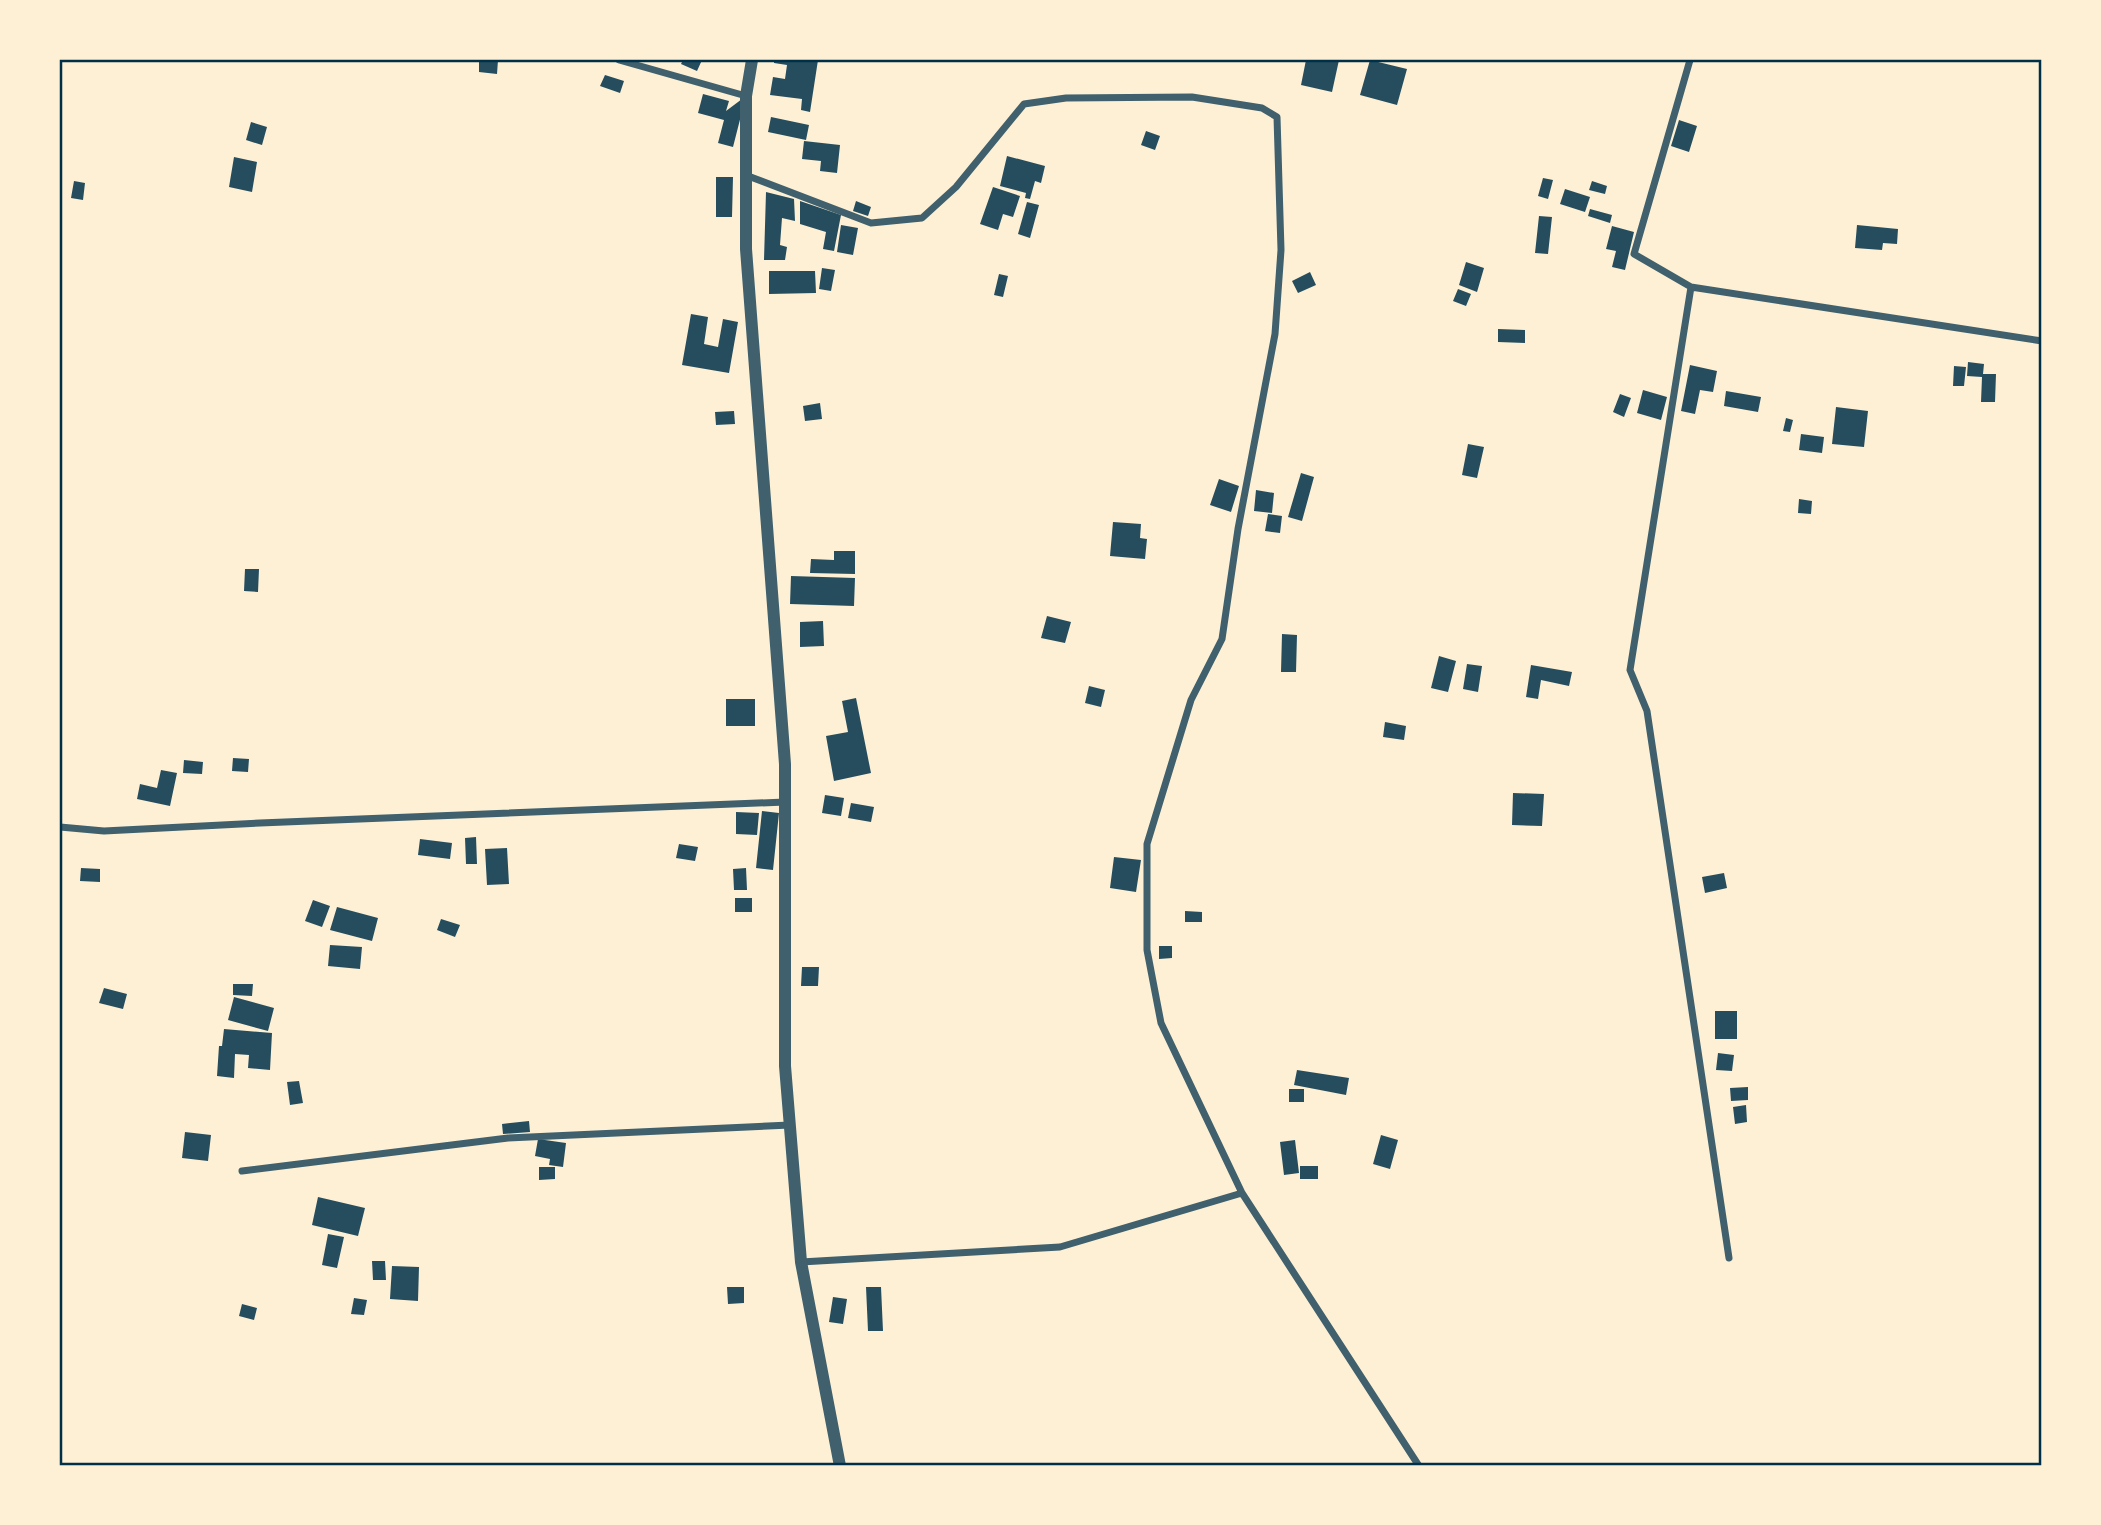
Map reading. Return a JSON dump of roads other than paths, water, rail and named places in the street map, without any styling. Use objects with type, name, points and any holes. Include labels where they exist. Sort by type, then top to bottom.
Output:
[{"type":"street","points":[[619,60],[746,96]]},
{"type":"street","points":[[752,60],[746,96],[746,250],[785,764],[785,1066],[801,1262],[840,1465]]},
{"type":"street","points":[[1690,60],[1634,254],[1690,287],[2042,341]]},
{"type":"street","points":[[748,176],[871,223],[922,218],[956,187],[1024,104],[1066,98],[1192,97],[1262,108],[1277,117],[1280,250],[1275,334],[1238,529],[1222,639],[1191,700],[1147,844],[1147,950],[1161,1023],[1242,1193],[1419,1465]]},
{"type":"street","points":[[1690,287],[1630,670],[1647,711],[1729,1258]]},
{"type":"street","points":[[60,827],[104,831],[260,822],[785,802]]},
{"type":"street","points":[[242,1171],[508,1138],[790,1125]]},
{"type":"street","points":[[801,1262],[1060,1247],[1242,1193]]}]
